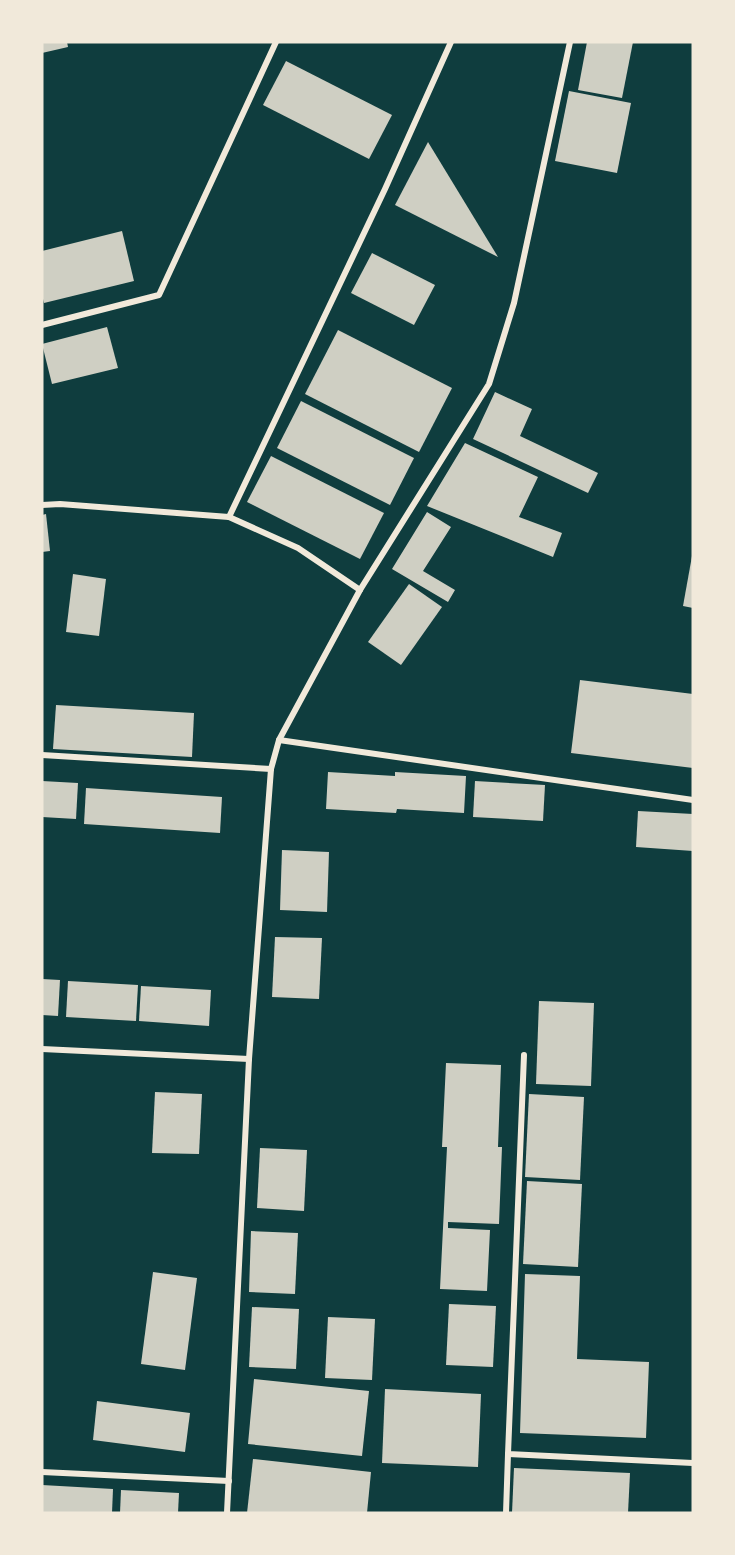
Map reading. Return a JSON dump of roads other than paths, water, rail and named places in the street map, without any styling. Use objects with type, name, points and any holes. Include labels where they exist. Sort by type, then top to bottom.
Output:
[{"type":"street","points":[[42,325],[159,295],[276,42]]},
{"type":"street","points":[[229,517],[385,189],[451,42]]},
{"type":"street","points":[[226,1513],[249,1059],[271,769],[279,740],[360,590],[489,384],[514,303],[570,42]]},
{"type":"street","points":[[42,505],[60,504],[229,517],[298,548],[360,590]]},
{"type":"street","points":[[279,740],[693,800]]},
{"type":"street","points":[[42,755],[271,769]]},
{"type":"street","points":[[42,1049],[249,1059]]},
{"type":"street","points":[[506,1513],[524,1056]]},
{"type":"street","points":[[508,1454],[693,1464]]},
{"type":"street","points":[[42,1472],[229,1481]]}]
